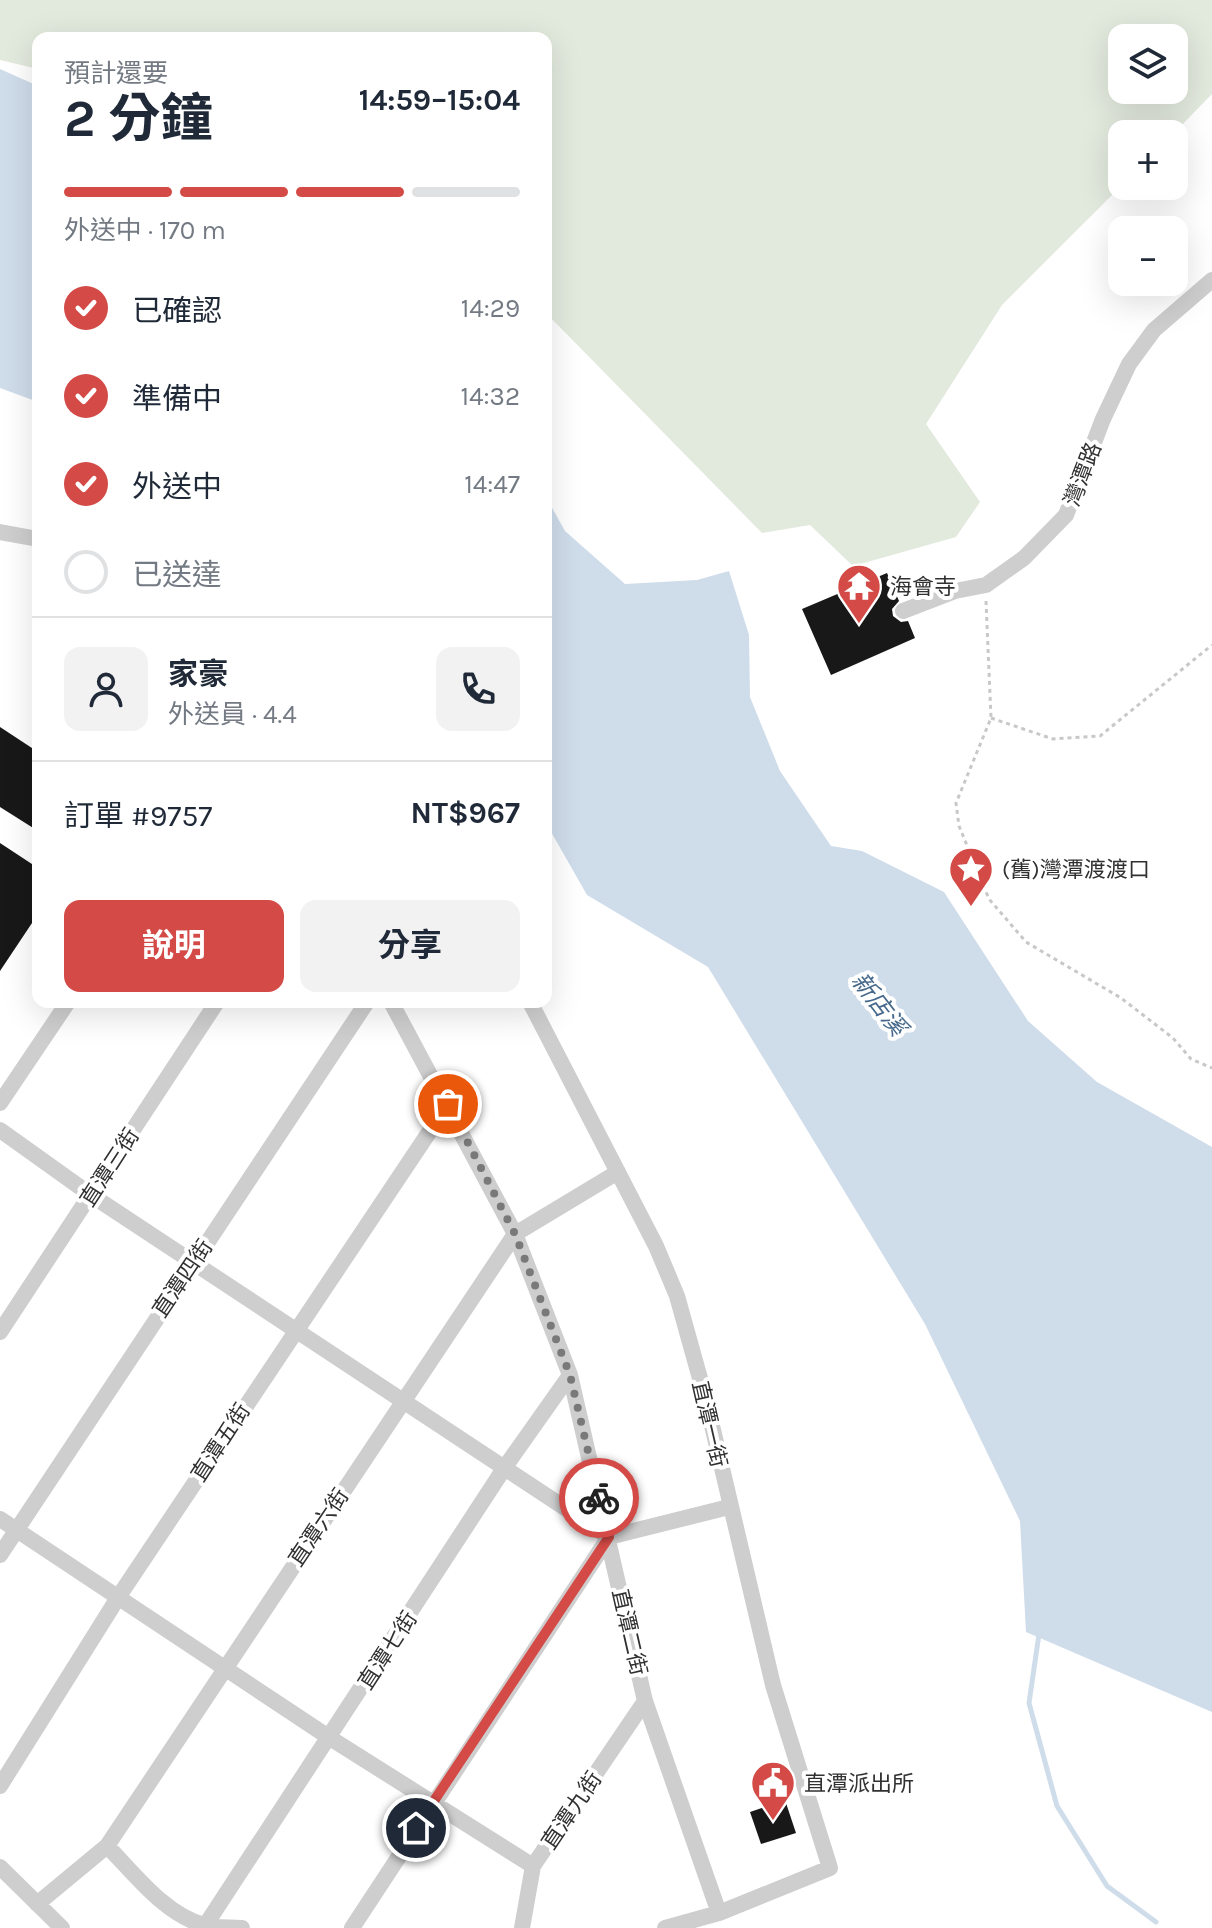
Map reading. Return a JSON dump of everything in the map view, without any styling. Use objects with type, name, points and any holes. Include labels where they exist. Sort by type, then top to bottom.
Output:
[{"type":"street","name":"灣潭路","points":[[903,611],[955,591],[986,585],[1024,558],[1066,515],[1103,419],[1129,364],[1154,330],[1212,280]]},
{"type":"street","points":[[0,532],[32,538]]},
{"type":"street","points":[[0,1103],[64,1008]]},
{"type":"street","name":"直潭三街","points":[[0,1332],[213,1008]]},
{"type":"street","name":"直潭四街","points":[[0,1555],[363,1008]]},
{"type":"street","name":"直潭二街","points":[[394,1008],[515,1234],[570,1375],[645,1701],[719,1913]]},
{"type":"street","name":"直潭一街","points":[[533,1008],[618,1172],[677,1296],[706,1400],[773,1685],[830,1868],[719,1913]]},
{"type":"street","name":"直潭五街","points":[[0,1786],[119,1596],[448,1104]]},
{"type":"street","points":[[0,1130],[91,1195],[609,1537]]},
{"type":"street","name":"直潭六街","points":[[37,1904],[107,1846],[402,1399],[515,1234],[618,1172]]},
{"type":"street","name":"直潭七街","points":[[205,1926],[505,1467],[570,1375]]},
{"type":"street","points":[[352,1928],[609,1537],[729,1507]]},
{"type":"street","points":[[0,1519],[330,1738],[533,1866]]},
{"type":"street","name":"直潭九街","points":[[522,1928],[533,1866],[645,1701]]},
{"type":"street","points":[[107,1846],[164,1904],[205,1926],[242,1928]]},
{"type":"street","points":[[0,1867],[62,1928]]},
{"type":"street","points":[[665,1928],[719,1913]]},
{"type":"path","points":[[986,585],[991,718],[956,803],[959,826],[989,899],[1026,942],[1121,998],[1173,1038],[1191,1059],[1212,1068]]},
{"type":"path","points":[[991,718],[1053,739],[1100,736],[1212,645]]},
{"type":"shaded area","points":[[0,0],[1212,0],[1212,94],[1187,120],[1108,120],[1108,199],[1002,305],[926,424],[980,502],[956,537],[853,566],[810,525],[762,533],[552,319],[552,32],[32,32],[32,68],[0,60]]},
{"type":"water","points":[[0,69],[32,83],[32,400],[0,388]]},
{"type":"water","name":"新店溪","points":[[552,508],[565,531],[625,584],[697,580],[729,571],[749,635],[750,697],[780,771],[831,846],[862,851],[944,892],[1028,1021],[1097,1082],[1212,1147],[1212,1712],[1026,1632],[1020,1521],[925,1324],[708,967],[587,895],[552,834]]},
{"type":"building","name":"海會寺","points":[[887,573],[899,601],[892,609],[893,616],[901,622],[908,621],[915,638],[831,675],[802,609]]},
{"type":"building","points":[[0,727],[32,748],[32,827],[0,807]]},
{"type":"building","points":[[0,843],[32,864],[32,923],[0,971]]},
{"type":"building","name":"直潭派出所","points":[[785,1800],[796,1833],[761,1844],[750,1812]]},
{"type":"waterway","points":[[1039,1634],[1029,1703],[1057,1806],[1107,1886],[1156,1922]]},
{"type":"way so far","points":[[448,1104],[515,1234],[570,1375],[599,1498]]},
{"type":"place","name":"海會寺","points":[[859,625]]},
{"type":"place","name":"(舊)灣潭渡渡口","points":[[971,908]]},
{"type":"place","name":"直潭派出所","points":[[773,1822]]},
{"type":"route","points":[[416,1828],[609,1537],[599,1498]]}]
